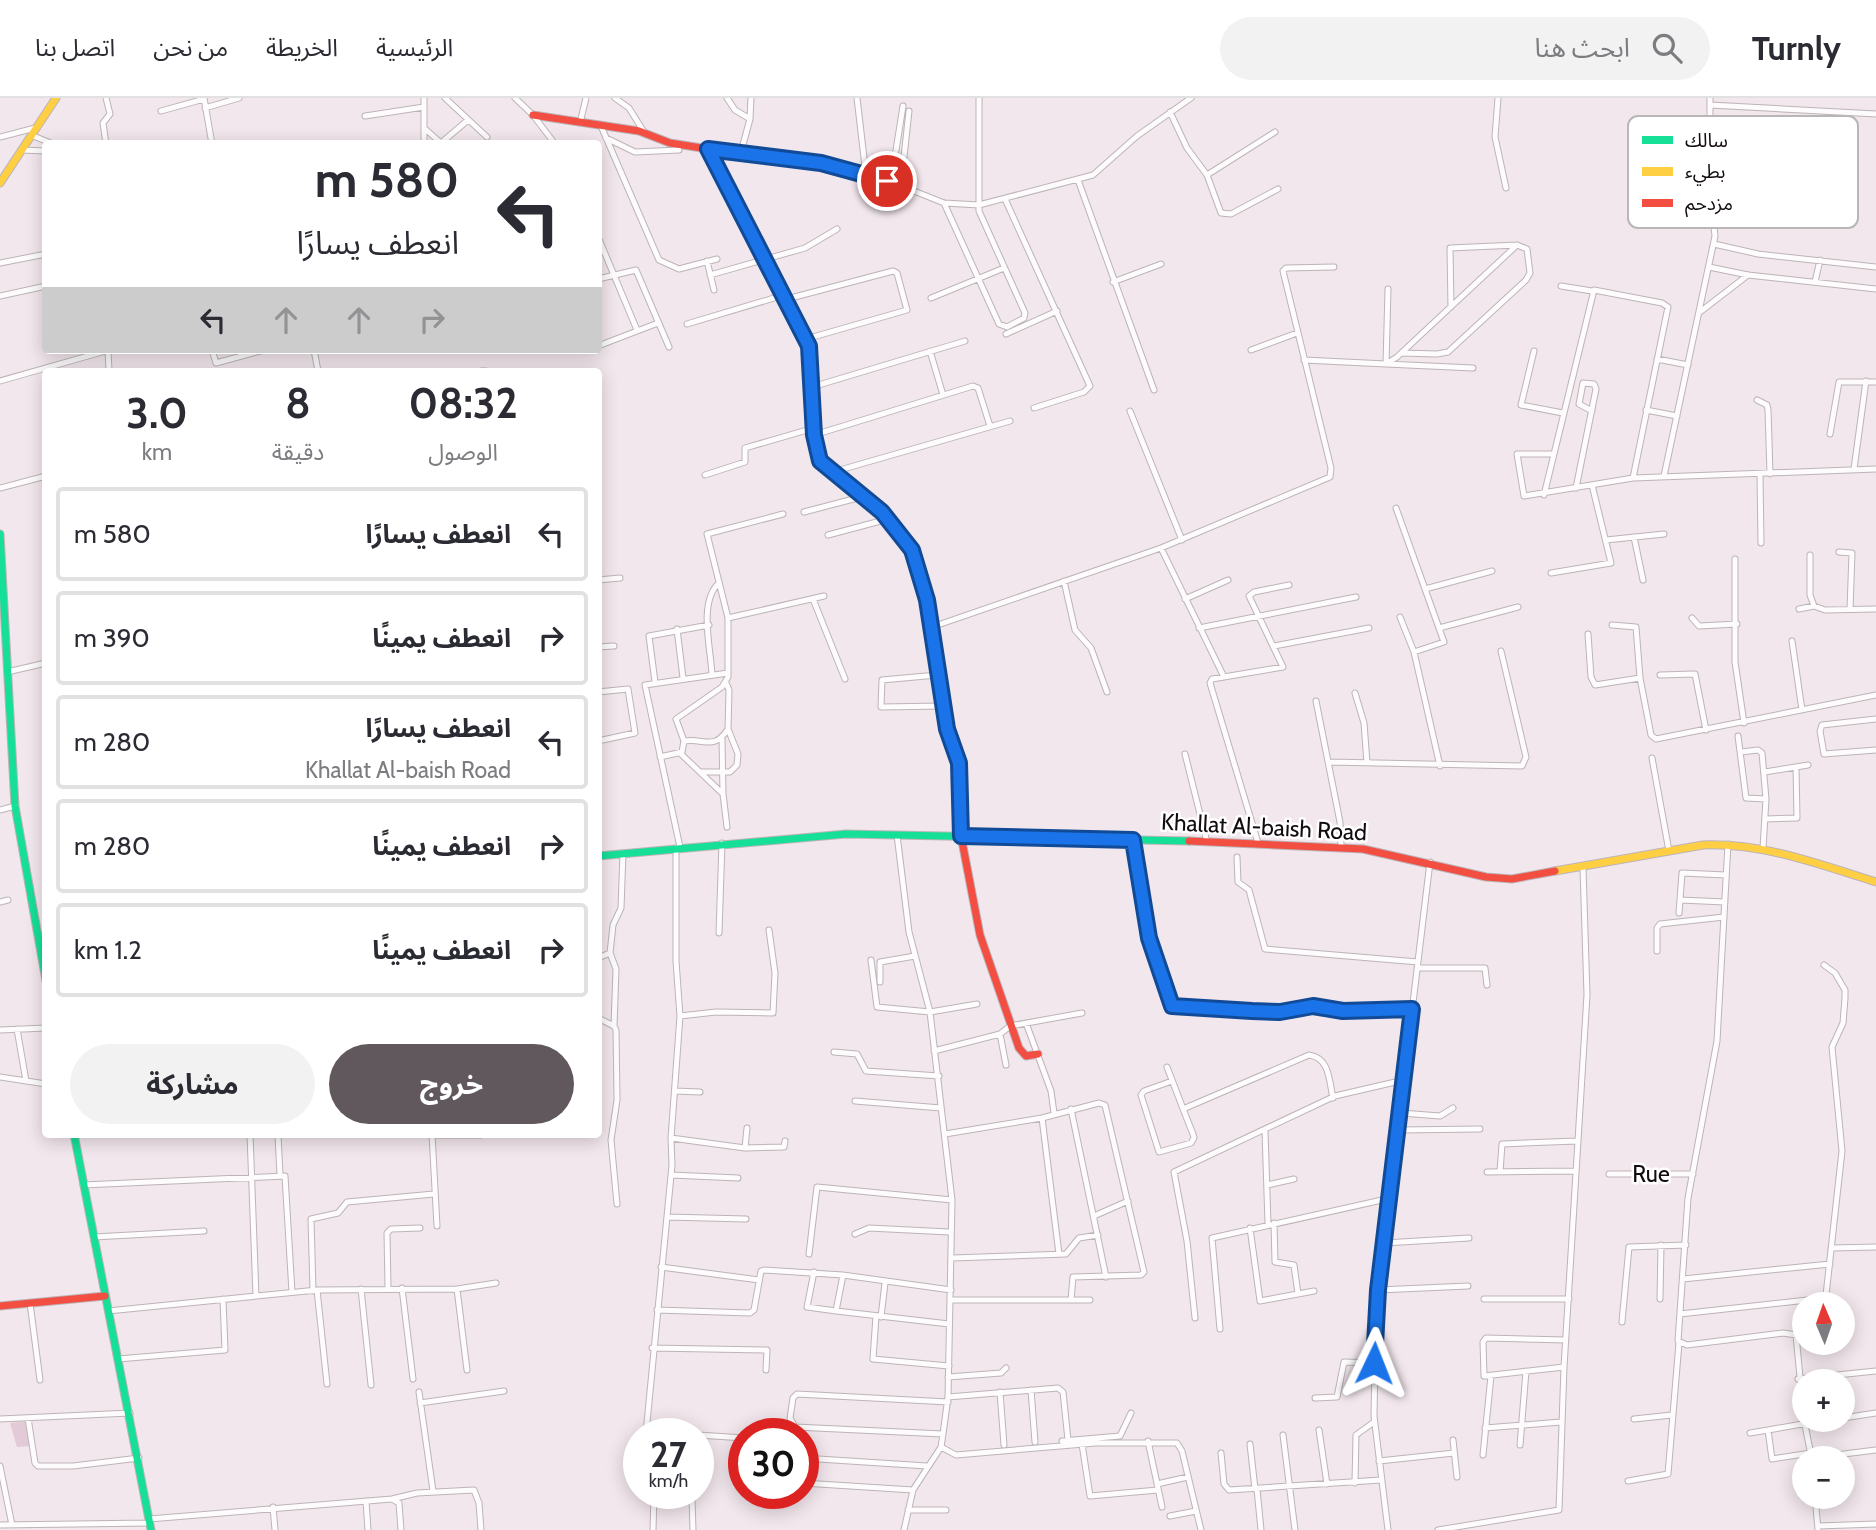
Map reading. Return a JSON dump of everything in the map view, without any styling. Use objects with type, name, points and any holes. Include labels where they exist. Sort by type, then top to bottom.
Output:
[{"type":"street","points":[[0,183],[56,98]]},
{"type":"street","points":[[105,140],[103,123],[110,114],[106,98]]},
{"type":"street","points":[[205,108],[239,98]]},
{"type":"street","points":[[424,98],[424,140]]},
{"type":"street","points":[[445,98],[486,137]]},
{"type":"street","points":[[515,98],[533,115],[552,140]]},
{"type":"street","points":[[580,123],[586,98]]},
{"type":"street","points":[[615,98],[629,108],[644,133]]},
{"type":"street","points":[[727,98],[735,110],[750,119]]},
{"type":"street","points":[[741,152],[750,119],[751,98]]},
{"type":"street","points":[[857,98],[866,175]]},
{"type":"street","points":[[944,203],[999,324],[1007,327],[1025,314],[979,205],[979,98]]},
{"type":"street","points":[[533,115],[644,133],[670,143],[821,163],[891,183],[944,203],[979,205],[1098,172],[1137,136],[1191,98]]},
{"type":"street","points":[[1498,98],[1496,137],[1506,188]]},
{"type":"street","points":[[1747,98],[1747,106]]},
{"type":"street","points":[[161,111],[204,99],[211,140]]},
{"type":"street","points":[[1710,101],[1876,114]]},
{"type":"street","points":[[891,183],[903,106]]},
{"type":"street","points":[[365,116],[424,107]]},
{"type":"street","points":[[892,174],[902,171],[904,166],[909,110]]},
{"type":"street","points":[[1170,112],[1187,148],[1207,175],[1219,211],[1224,214],[1278,189]]},
{"type":"street","points":[[445,140],[468,120]]},
{"type":"street","points":[[601,126],[659,260],[679,269],[717,259]]},
{"type":"street","points":[[424,128],[438,140]]},
{"type":"street","points":[[0,137],[33,131],[47,140]]},
{"type":"street","points":[[1207,175],[1275,132]]},
{"type":"street","points":[[606,138],[635,152],[678,150]]},
{"type":"street","points":[[708,149],[806,339],[811,357],[814,432],[820,461],[865,496],[888,519],[912,550],[932,627],[943,706],[961,774],[961,836],[980,936],[1010,1026],[1022,1052],[1026,1056],[1038,1054]]},
{"type":"street","points":[[21,150],[42,151]]},
{"type":"street","points":[[1077,180],[1154,390]]},
{"type":"street","points":[[1005,199],[1090,387],[1034,408]]},
{"type":"street","points":[[1664,476],[1714,244],[1713,228]]},
{"type":"street","points":[[710,275],[817,243],[837,229]]},
{"type":"street","points":[[1714,244],[1758,254],[1876,267]]},
{"type":"street","points":[[1402,353],[1445,353],[1528,277],[1530,271],[1527,249],[1517,245],[1450,248],[1451,307]]},
{"type":"street","points":[[1386,364],[1402,353],[1517,245]]},
{"type":"street","points":[[602,246],[637,330]]},
{"type":"street","points":[[0,263],[42,255]]},
{"type":"street","points":[[1815,282],[1820,260]]},
{"type":"street","points":[[707,261],[714,290]]},
{"type":"street","points":[[1113,282],[1161,264]]},
{"type":"street","points":[[932,627],[1161,548],[1330,477],[1331,468],[1284,269],[1334,267]]},
{"type":"street","points":[[1709,267],[1748,275],[1876,289]]},
{"type":"street","points":[[931,298],[1004,268]]},
{"type":"street","points":[[602,278],[636,270],[669,347]]},
{"type":"street","points":[[687,324],[785,297],[893,271],[897,273],[907,310],[806,339]]},
{"type":"street","points":[[1699,313],[1748,275]]},
{"type":"street","points":[[1561,286],[1667,305],[1633,478]]},
{"type":"street","points":[[0,296],[42,287]]},
{"type":"street","points":[[1386,364],[1388,289]]},
{"type":"street","points":[[1544,495],[1592,291]]},
{"type":"street","points":[[1006,334],[1057,311]]},
{"type":"street","points":[[602,344],[658,323]]},
{"type":"street","points":[[1251,350],[1297,333]]},
{"type":"street","points":[[812,387],[965,341]]},
{"type":"street","points":[[930,351],[943,395]]},
{"type":"street","points":[[1534,351],[1521,405],[1563,413]]},
{"type":"street","points":[[51,368],[95,354]]},
{"type":"street","points":[[213,354],[217,368]]},
{"type":"street","points":[[216,363],[249,354]]},
{"type":"street","points":[[1657,359],[1688,365]]},
{"type":"street","points":[[1304,360],[1474,368]]},
{"type":"street","points":[[0,381],[42,370]]},
{"type":"street","points":[[1854,469],[1866,381]]},
{"type":"street","points":[[1830,434],[1839,382],[1876,382]]},
{"type":"street","points":[[1576,488],[1592,411],[1596,386],[1582,383],[1579,404],[1592,411]]},
{"type":"street","points":[[705,475],[746,462],[745,448],[814,432],[976,386],[990,426]]},
{"type":"street","points":[[1757,400],[1767,405],[1768,410],[1770,474]]},
{"type":"street","points":[[1646,410],[1677,415]]},
{"type":"street","points":[[1130,411],[1182,540]]},
{"type":"street","points":[[833,472],[1010,421]]},
{"type":"street","points":[[1554,454],[1523,452],[1517,455],[1523,495],[1544,495],[1633,478],[1876,469]]},
{"type":"street","points":[[1760,475],[1760,543]]},
{"type":"street","points":[[0,488],[42,477]]},
{"type":"street","points":[[1551,573],[1610,564],[1592,485]]},
{"type":"street","points":[[804,512],[865,496]]},
{"type":"street","points":[[1396,508],[1443,644],[1414,652]]},
{"type":"street","points":[[701,772],[733,771],[738,759],[728,729],[728,618],[707,534],[783,514]]},
{"type":"street","points":[[828,535],[888,519]]},
{"type":"street","points":[[0,534],[2,610],[15,806],[41,932]]},
{"type":"street","points":[[1606,540],[1664,534]]},
{"type":"street","points":[[1634,537],[1643,580]]},
{"type":"street","points":[[1161,548],[1224,677]]},
{"type":"street","points":[[1839,552],[1852,553],[1850,609]]},
{"type":"street","points":[[1810,555],[1810,595],[1814,606]]},
{"type":"street","points":[[1735,559],[1735,662],[1744,723]]},
{"type":"street","points":[[1425,589],[1492,571]]},
{"type":"street","points":[[602,580],[620,578]]},
{"type":"street","points":[[1185,599],[1228,580]]},
{"type":"street","points":[[1064,581],[1075,630],[1091,648],[1107,692]]},
{"type":"street","points":[[712,675],[709,602],[719,583]]},
{"type":"street","points":[[1258,843],[1210,683],[1212,679],[1282,668],[1274,646],[1249,598],[1251,593],[1289,585]]},
{"type":"street","points":[[728,618],[824,596]]},
{"type":"street","points":[[1199,628],[1356,597]]},
{"type":"street","points":[[813,599],[845,679]]},
{"type":"street","points":[[1799,610],[1814,606],[1821,609],[1876,609]]},
{"type":"street","points":[[1439,628],[1518,607]]},
{"type":"street","points":[[1400,617],[1414,652],[1440,765]]},
{"type":"street","points":[[1692,618],[1699,626],[1737,624]]},
{"type":"street","points":[[655,682],[649,636],[709,625]]},
{"type":"street","points":[[1612,625],[1636,627],[1640,678],[1653,738],[1744,723],[1876,695]]},
{"type":"street","points":[[1274,646],[1369,628]]},
{"type":"street","points":[[677,629],[683,678]]},
{"type":"street","points":[[1588,634],[1591,677],[1595,685],[1640,678]]},
{"type":"street","points":[[1792,640],[1802,710]]},
{"type":"street","points":[[602,647],[614,646]]},
{"type":"street","points":[[1329,762],[1518,768],[1524,764],[1526,757],[1501,651]]},
{"type":"street","points":[[7,672],[42,664]]},
{"type":"street","points":[[647,1418],[671,1175],[680,1016],[676,961],[678,847],[644,687],[655,682],[728,673]]},
{"type":"street","points":[[1660,675],[1695,674],[1706,730]]},
{"type":"street","points":[[937,675],[882,680],[881,707],[943,706]]},
{"type":"street","points":[[681,754],[684,741],[676,725],[680,714],[726,683]]},
{"type":"street","points":[[602,692],[628,689],[635,733],[602,740]]},
{"type":"street","points":[[1355,693],[1366,732],[1367,763]]},
{"type":"street","points":[[1316,701],[1342,846]]},
{"type":"street","points":[[1876,719],[1822,725],[1820,728],[1824,754],[1876,750]]},
{"type":"street","points":[[684,741],[713,743],[722,738],[728,729]]},
{"type":"street","points":[[1738,736],[1746,798],[1766,799]]},
{"type":"street","points":[[722,738],[723,794],[727,827]]},
{"type":"street","points":[[1741,752],[1760,750],[1765,772],[1766,799],[1763,848]]},
{"type":"street","points":[[660,757],[681,754]]},
{"type":"street","points":[[681,754],[723,794]]},
{"type":"street","points":[[1185,754],[1207,842]]},
{"type":"street","points":[[1651,758],[1669,851]]},
{"type":"street","points":[[1765,772],[1808,765]]},
{"type":"street","points":[[1765,819],[1797,818],[1796,766]]},
{"type":"street","points":[[0,810],[15,806]]},
{"type":"street","name":"Khallat Al-baish Road","points":[[602,856],[846,834],[1207,842],[1237,845],[1258,843],[1342,846],[1430,862],[1473,874],[1512,879],[1669,851],[1728,844],[1763,848],[1876,882]]},
{"type":"street","points":[[897,835],[915,956],[930,1012],[939,1076],[951,1200],[949,1232],[952,1258],[948,1399],[941,1447],[913,1490],[904,1530]]},
{"type":"street","points":[[1133,840],[1149,938],[1170,1004],[1200,1010],[1280,1012],[1313,1006],[1343,1011],[1412,1009]]},
{"type":"street","points":[[719,933],[722,843]]},
{"type":"street","points":[[1628,1481],[1668,1474],[1693,1174],[1716,1053],[1728,844]]},
{"type":"street","points":[[617,1204],[611,1140],[618,1100],[614,1026],[616,968],[610,953],[613,925],[621,908],[623,853]]},
{"type":"street","points":[[1237,856],[1238,884],[1248,890],[1265,949],[1417,965],[1485,968],[1487,985]]},
{"type":"street","points":[[1388,1530],[1374,1422],[1378,1290],[1430,862]]},
{"type":"street","points":[[1438,1530],[1559,1511],[1561,1422],[1587,995],[1583,868]]},
{"type":"street","points":[[1679,913],[1682,873],[1726,875]]},
{"type":"street","points":[[0,902],[8,900]]},
{"type":"street","points":[[1680,900],[1725,902]]},
{"type":"street","points":[[1657,951],[1660,924],[1724,917]]},
{"type":"street","points":[[680,1016],[716,1012],[773,1013],[775,973],[769,930]]},
{"type":"street","points":[[602,956],[610,953]]},
{"type":"street","points":[[880,982],[880,961],[915,956]]},
{"type":"street","points":[[871,960],[875,1006],[930,1012],[977,1004]]},
{"type":"street","points":[[1824,965],[1835,973],[1845,990],[1843,1023],[1833,1041],[1842,1151],[1827,1292]]},
{"type":"street","points":[[934,1051],[1000,1034],[1010,1026],[1082,1013]]},
{"type":"street","points":[[602,1020],[614,1026]]},
{"type":"street","points":[[1026,1023],[1051,1091],[1054,1113]]},
{"type":"street","points":[[0,1030],[42,1028]]},
{"type":"street","points":[[17,1029],[26,1081]]},
{"type":"street","points":[[1000,1034],[1006,1065]]},
{"type":"street","points":[[834,1052],[857,1055],[866,1071],[939,1076]]},
{"type":"street","points":[[1183,1109],[1309,1055],[1320,1058],[1325,1064],[1333,1098]]},
{"type":"street","points":[[1167,1067],[1194,1141],[1160,1152],[1141,1095],[1144,1091],[1172,1081]]},
{"type":"street","points":[[0,1077],[42,1083]]},
{"type":"street","points":[[1195,1318],[1187,1241],[1173,1174],[1333,1098],[1404,1080]]},
{"type":"street","points":[[675,1091],[700,1092]]},
{"type":"street","points":[[855,1101],[941,1108]]},
{"type":"street","points":[[945,1134],[1042,1118],[1099,1103],[1105,1105],[1144,1272],[1106,1277],[1073,1277],[1071,1300]]},
{"type":"street","points":[[1401,1113],[1440,1116],[1453,1108]]},
{"type":"street","points":[[1071,1109],[1106,1277]]},
{"type":"street","points":[[1042,1118],[1059,1254]]},
{"type":"street","points":[[745,1148],[747,1128]]},
{"type":"street","points":[[1399,1130],[1480,1129]]},
{"type":"street","points":[[1265,1131],[1267,1185],[1275,1262],[1294,1265],[1298,1294]]},
{"type":"street","points":[[75,1138],[150,1524]]},
{"type":"street","points":[[250,1138],[256,1296]]},
{"type":"street","points":[[278,1138],[280,1175]]},
{"type":"street","points":[[432,1138],[437,1226]]},
{"type":"street","points":[[671,1138],[778,1150],[784,1147],[785,1141]]},
{"type":"street","points":[[1500,1172],[1503,1144],[1577,1141]]},
{"type":"street","points":[[1487,1172],[1576,1171]]},
{"type":"street","name":"Rue","points":[[1609,1174],[1693,1174]]},
{"type":"street","points":[[83,1185],[280,1175],[286,1179],[292,1292]]},
{"type":"street","points":[[671,1175],[738,1178]]},
{"type":"street","points":[[1267,1185],[1294,1179]]},
{"type":"street","points":[[809,1254],[817,1187],[951,1200]]},
{"type":"street","points":[[327,1384],[315,1291],[311,1219],[338,1213],[350,1201],[434,1194]]},
{"type":"street","points":[[1220,1329],[1211,1240],[1215,1236],[1391,1198]]},
{"type":"street","points":[[1094,1216],[1128,1201]]},
{"type":"street","points":[[667,1217],[746,1219]]},
{"type":"street","points":[[388,1288],[387,1233],[391,1229],[420,1228]]},
{"type":"street","points":[[855,1234],[869,1228],[949,1232]]},
{"type":"street","points":[[1250,1228],[1259,1301],[1314,1291]]},
{"type":"street","points":[[94,1237],[204,1231]]},
{"type":"street","points":[[952,1258],[1067,1253],[1081,1237],[1098,1235]]},
{"type":"street","points":[[1384,1243],[1469,1238]]},
{"type":"street","points":[[1660,1299],[1661,1245]]},
{"type":"street","points":[[1622,1322],[1629,1247],[1686,1245]]},
{"type":"street","points":[[1831,1248],[1876,1247]]},
{"type":"street","points":[[1683,1279],[1830,1264]]},
{"type":"street","points":[[661,1268],[759,1280]]},
{"type":"street","points":[[657,1310],[750,1313],[754,1310],[762,1270],[814,1272],[951,1290]]},
{"type":"street","points":[[814,1272],[807,1307],[949,1324]]},
{"type":"street","points":[[836,1311],[842,1275]]},
{"type":"street","points":[[108,1311],[292,1292],[388,1288],[457,1289],[496,1283]]},
{"type":"street","points":[[885,1283],[873,1359],[949,1366]]},
{"type":"street","points":[[1378,1290],[1468,1286]]},
{"type":"street","points":[[402,1288],[413,1379]]},
{"type":"street","points":[[361,1289],[371,1385]]},
{"type":"street","points":[[457,1289],[467,1370]]},
{"type":"street","points":[[0,1306],[105,1296]]},
{"type":"street","points":[[118,1359],[225,1349],[223,1299]]},
{"type":"street","points":[[1484,1299],[1569,1299]]},
{"type":"street","points":[[950,1300],[1090,1300]]},
{"type":"street","points":[[30,1303],[40,1380]]},
{"type":"street","points":[[1680,1314],[1792,1304]]},
{"type":"street","points":[[1679,1343],[1687,1345],[1792,1334]]},
{"type":"street","points":[[1564,1367],[1491,1376],[1482,1374],[1484,1339],[1566,1340]]},
{"type":"street","points":[[652,1348],[766,1350],[766,1370]]},
{"type":"street","points":[[1315,1398],[1331,1400],[1337,1397],[1343,1362],[1374,1363]]},
{"type":"street","points":[[948,1377],[1001,1373],[1006,1368]]},
{"type":"street","points":[[1520,1446],[1526,1371]]},
{"type":"street","points":[[1855,1373],[1876,1371]]},
{"type":"street","points":[[1483,1455],[1491,1376]]},
{"type":"street","points":[[1031,1390],[1035,1442]]},
{"type":"street","points":[[943,1434],[794,1427],[790,1418],[793,1398],[801,1394],[948,1399],[1000,1392],[1061,1390],[1065,1441],[1120,1436],[1131,1413]]},
{"type":"street","points":[[420,1402],[505,1391]]},
{"type":"street","points":[[419,1392],[433,1491]]},
{"type":"street","points":[[1000,1392],[1004,1445]]},
{"type":"street","points":[[0,1419],[130,1413]]},
{"type":"street","points":[[1855,1416],[1876,1413]]},
{"type":"street","points":[[1634,1419],[1672,1415]]},
{"type":"street","points":[[29,1418],[35,1463],[38,1466],[73,1466],[139,1458]]},
{"type":"street","points":[[1355,1483],[1356,1435],[1374,1422]]},
{"type":"street","points":[[1485,1428],[1561,1422]]},
{"type":"street","points":[[1750,1433],[1792,1424]]},
{"type":"street","points":[[1319,1430],[1327,1484]]},
{"type":"street","points":[[1768,1430],[1772,1459],[1792,1457]]},
{"type":"street","points":[[1283,1435],[1295,1530]]},
{"type":"street","points":[[1453,1440],[1457,1477]]},
{"type":"street","points":[[941,1447],[956,1455],[1082,1444],[1148,1441],[1179,1444],[1201,1530]]},
{"type":"street","points":[[1148,1441],[1162,1507]]},
{"type":"street","points":[[1082,1444],[1090,1496],[1158,1487],[1188,1477]]},
{"type":"street","points":[[1250,1444],[1261,1530]]},
{"type":"street","points":[[1855,1452],[1876,1450]]},
{"type":"street","points":[[1379,1461],[1454,1452]]},
{"type":"street","points":[[1221,1453],[1226,1488],[1256,1489],[1381,1480]]},
{"type":"street","points":[[819,1459],[927,1466]]},
{"type":"street","points":[[0,1466],[12,1525]]},
{"type":"street","points":[[819,1484],[913,1490]]},
{"type":"street","points":[[0,1525],[150,1524],[273,1507],[392,1499],[433,1491],[474,1490],[479,1503],[481,1530]]},
{"type":"street","points":[[392,1499],[399,1503],[401,1530]]},
{"type":"street","points":[[366,1501],[368,1530]]},
{"type":"street","points":[[273,1507],[275,1530]]},
{"type":"street","points":[[653,1530],[654,1509]]},
{"type":"street","points":[[692,1509],[693,1530]]},
{"type":"street","points":[[1816,1509],[1818,1528],[1876,1524]]},
{"type":"street","points":[[908,1510],[946,1510]]},
{"type":"street","points":[[1170,1516],[1196,1511]]},
{"type":"street","points":[[1497,1521],[1497,1530]]},
{"type":"shaded area","points":[[26,1421],[30,1446],[17,1447],[10,1423]]},
{"type":"traffic: fast","points":[[0,534],[15,806],[42,958]]},
{"type":"traffic: fast","points":[[602,856],[846,834],[1189,841]]},
{"type":"traffic: fast","points":[[75,1138],[151,1530]]},
{"type":"traffic: slow","points":[[0,183],[56,98]]},
{"type":"traffic: slow","points":[[755,241],[809,346],[814,435],[820,461],[882,512],[912,550],[927,600],[944,707]]},
{"type":"traffic: slow","points":[[1555,871],[1703,845],[1726,845],[1791,856],[1876,882]]},
{"type":"traffic: jam","points":[[533,115],[639,131],[670,143],[708,149],[755,241]]},
{"type":"traffic: jam","points":[[944,707],[947,729],[959,763],[961,836],[980,935],[1019,1048],[1026,1056],[1038,1054]]},
{"type":"traffic: jam","points":[[1189,841],[1363,849],[1486,877],[1512,879],[1555,871]]},
{"type":"traffic: jam","points":[[0,1306],[105,1296]]},
{"type":"route","points":[[887,181],[821,163],[708,149],[809,346],[814,435],[820,461],[882,512],[912,550],[927,600],[947,729],[961,774],[961,836],[1133,840],[1149,938],[1168,1001],[1172,1006],[1200,1010],[1280,1012],[1313,1006],[1343,1011],[1412,1009],[1378,1290],[1374,1363]]}]
